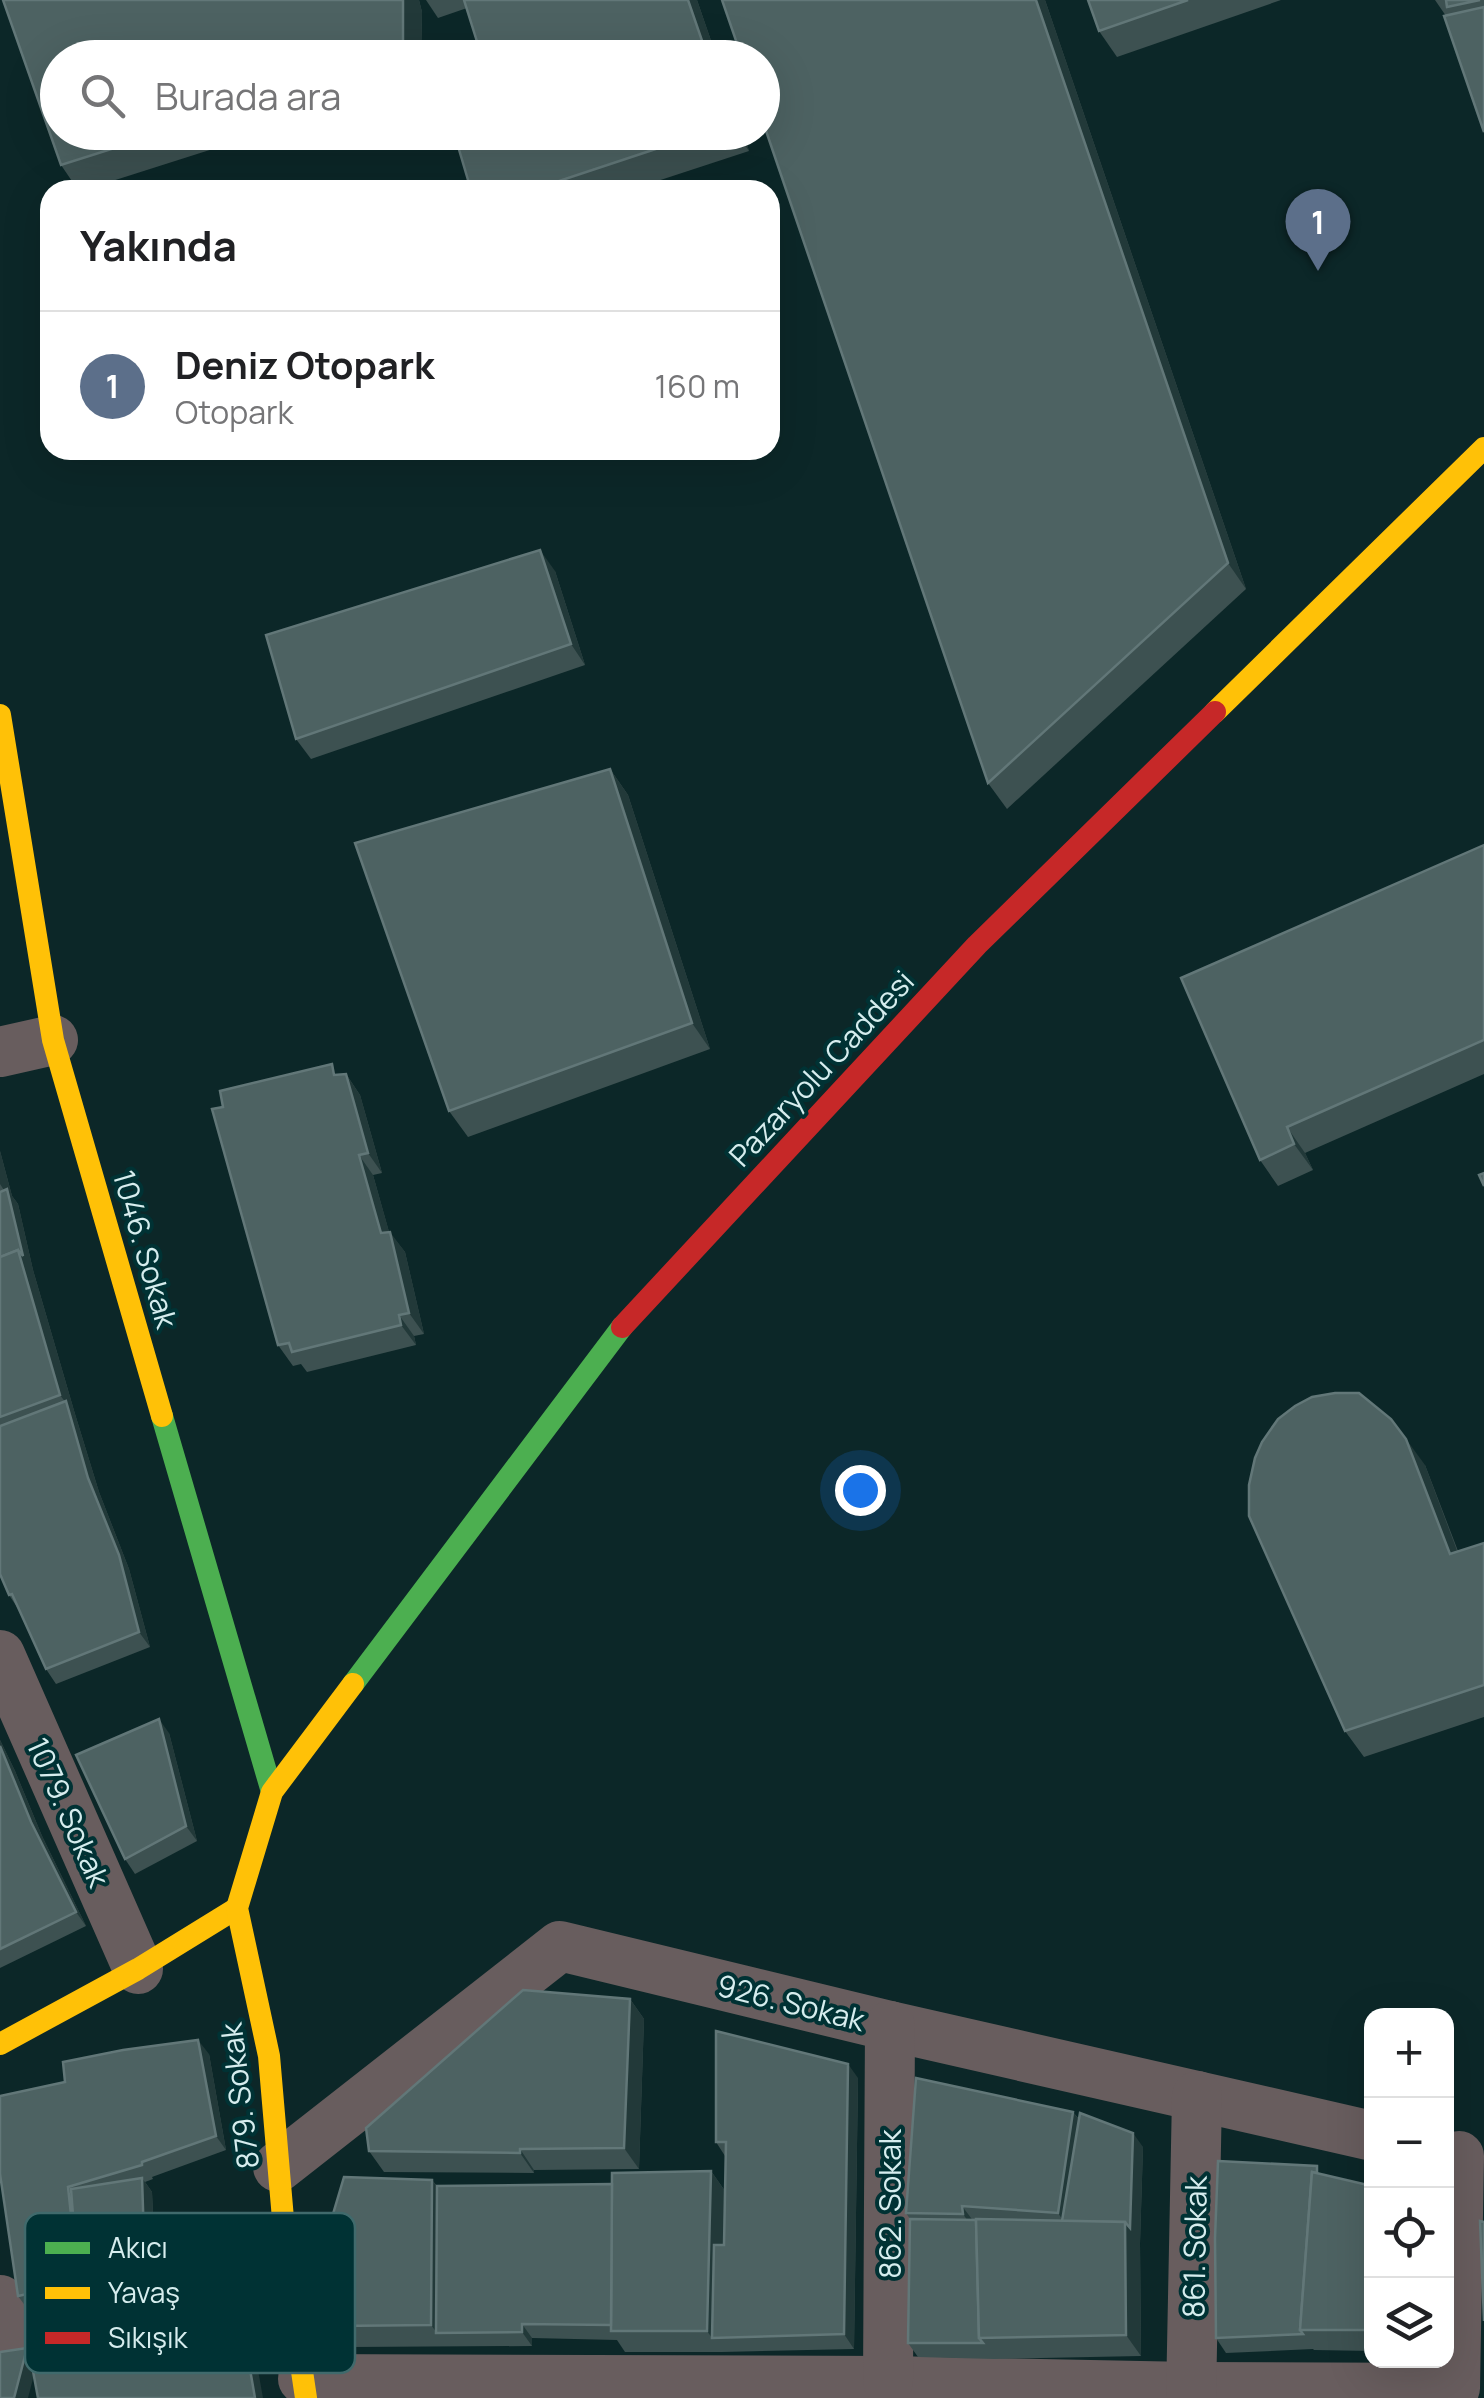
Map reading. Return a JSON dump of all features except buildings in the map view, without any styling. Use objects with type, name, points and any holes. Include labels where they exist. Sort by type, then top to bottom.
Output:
[{"type":"main road","name":"Pazaryolu Caddesi","points":[[272,1792],[633,1314],[977,945],[1484,448]]},
{"type":"main road","name":"1046. Sokak","points":[[0,714],[54,1040],[272,1792]]},
{"type":"main road","name":"879. Sokak","points":[[272,1792],[237,1908],[269,2056],[282,2213]]},
{"type":"main road","points":[[0,2044],[237,1908]]},
{"type":"street","points":[[0,1052],[54,1040]]},
{"type":"street","name":"1079. Sokak","points":[[0,1655],[138,1968]]},
{"type":"street","name":"926. Sokak","points":[[278,2167],[560,1946],[1364,2134]]},
{"type":"street","name":"862. Sokak","points":[[888,2381],[890,2026]]},
{"type":"street","name":"861. Sokak","points":[[1191,2392],[1197,2096]]},
{"type":"street","points":[[305,2388],[888,2381],[1191,2392],[1455,2388],[1463,2157]]},
{"type":"street","points":[[0,2300],[7,2331],[25,2328]]},
{"type":"traffic: fast","points":[[353,1684],[622,1327]]},
{"type":"traffic: fast","points":[[162,1416],[272,1792]]},
{"type":"traffic: slow","points":[[1215,712],[1484,448]]},
{"type":"traffic: slow","points":[[0,715],[53,1040],[162,1416]]},
{"type":"traffic: slow","points":[[282,2213],[269,2056],[237,1908],[272,1792],[353,1684]]},
{"type":"traffic: slow","points":[[0,2044],[138,1969],[237,1908]]},
{"type":"traffic: slow","points":[[302,2373],[306,2398]]},
{"type":"traffic: jam","points":[[622,1327],[977,945],[1215,712]]},
{"type":"place","name":"Deniz Otopark","points":[[1318,271]]}]
